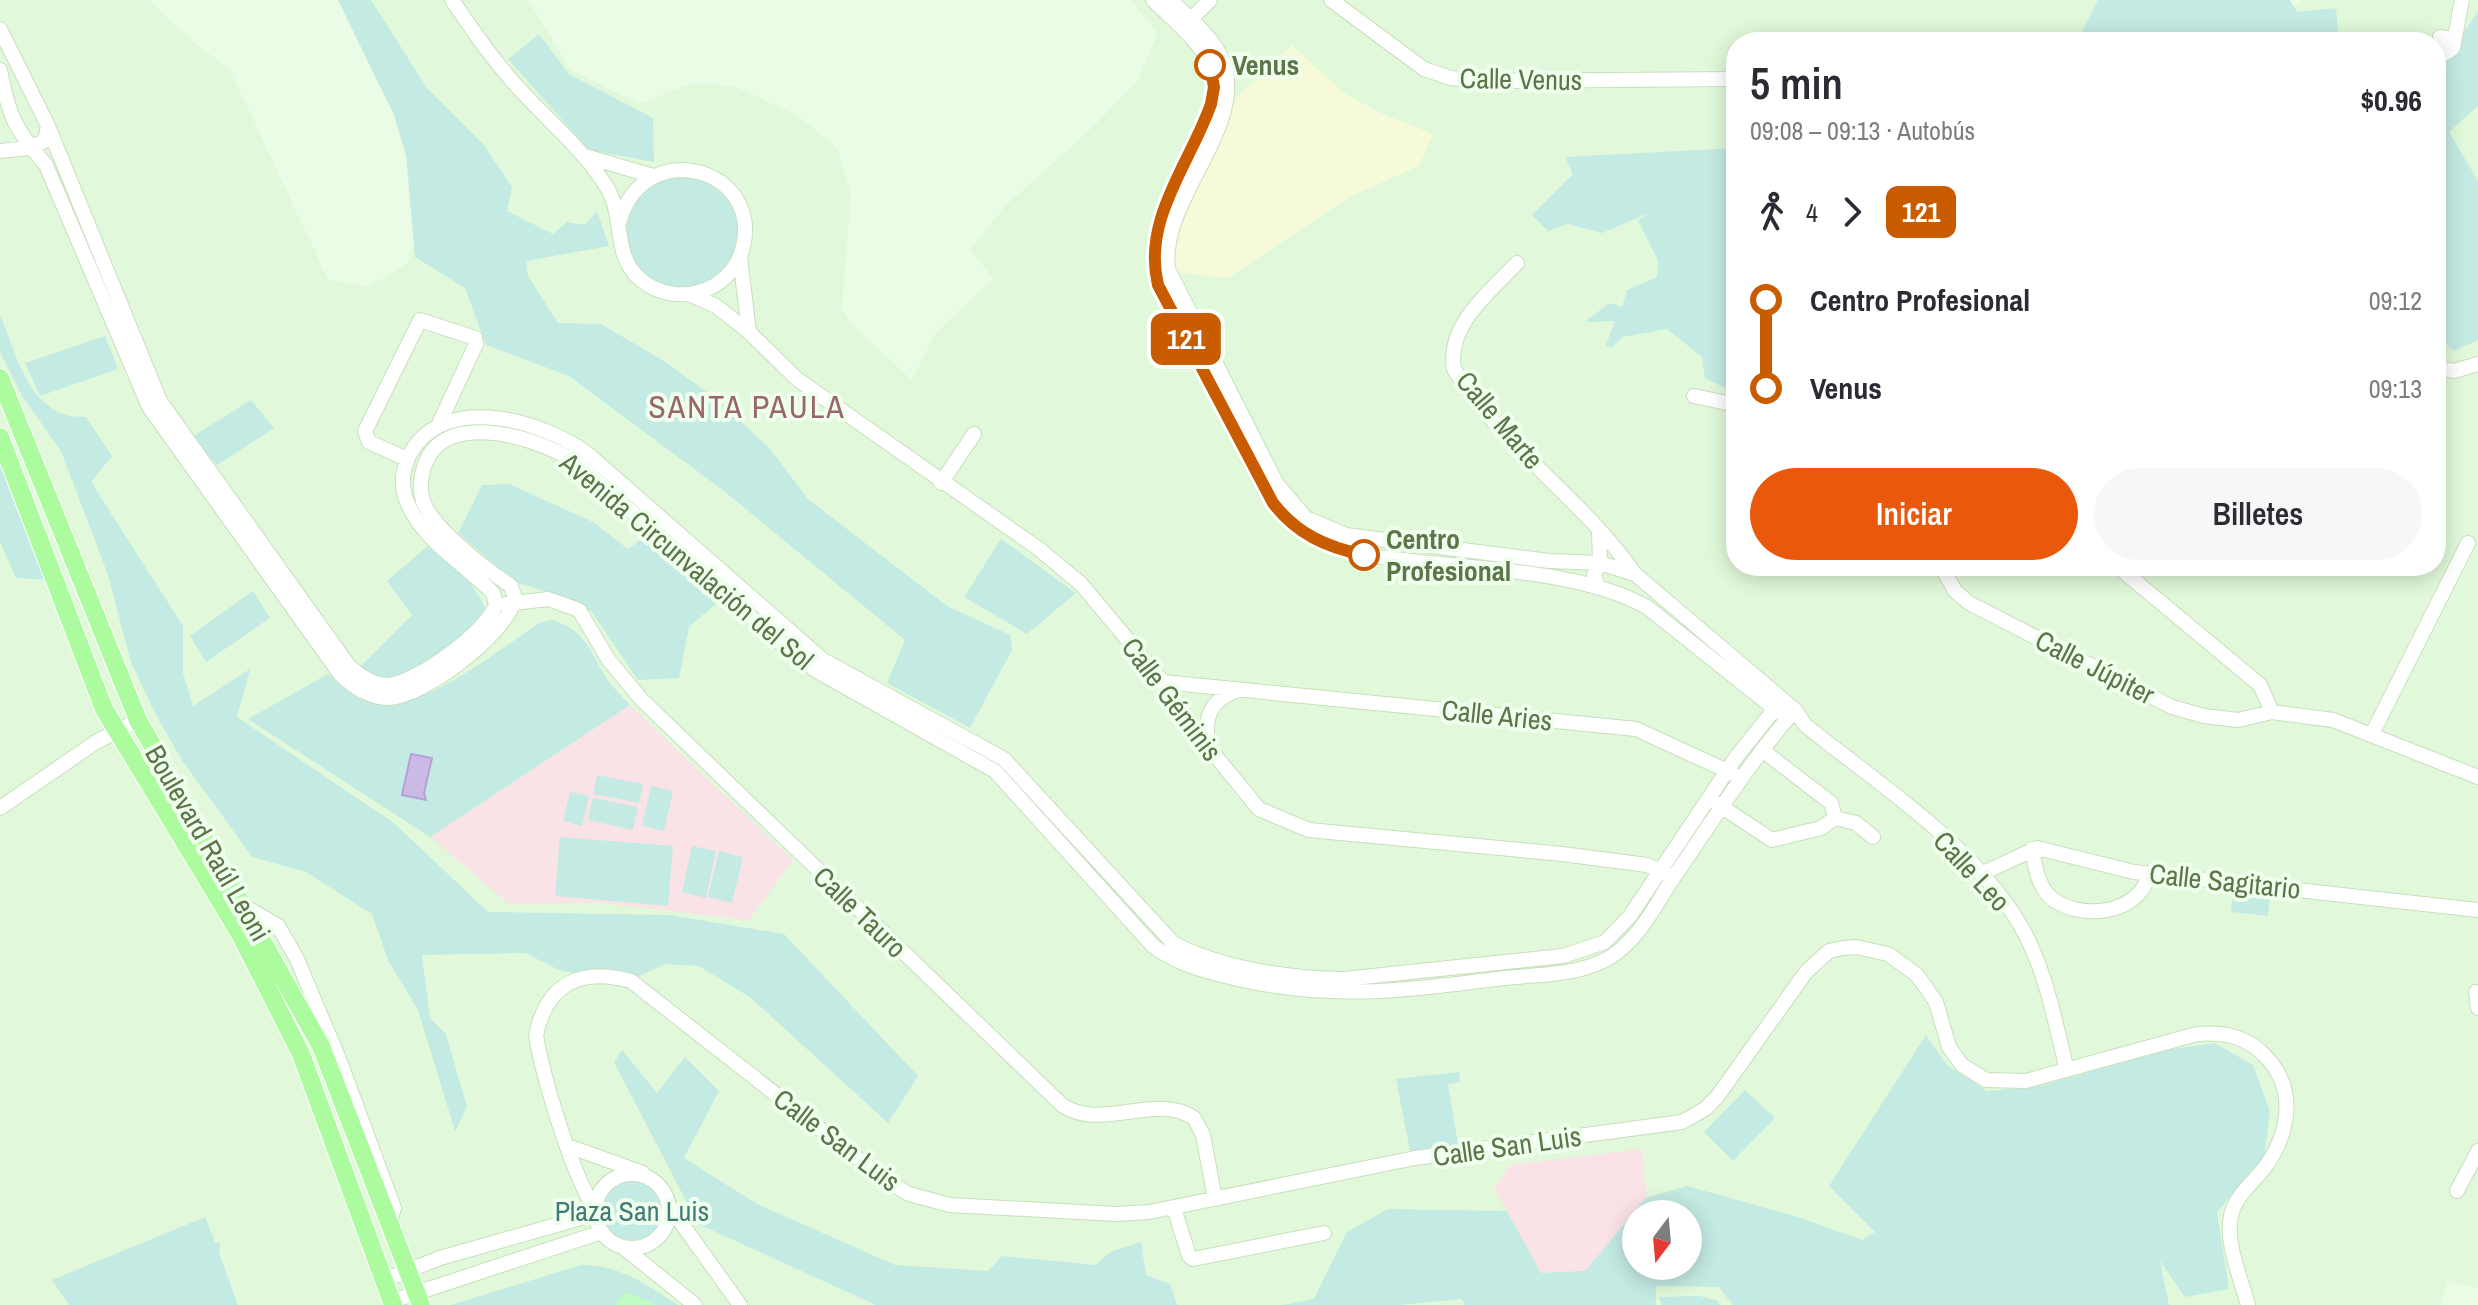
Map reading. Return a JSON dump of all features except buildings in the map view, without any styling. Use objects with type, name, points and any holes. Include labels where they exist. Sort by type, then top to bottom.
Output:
[{"type":"main road","name":"Boulevard Raúl Leoni","points":[[0,378],[138,720],[321,1046],[419,1300]]},
{"type":"main road","name":"Boulevard Raúl Leoni","points":[[0,437],[104,709],[240,934],[301,1054],[392,1303]]},
{"type":"street","name":"Calle Géminis","points":[[452,0],[500,67],[585,156],[605,183],[620,220],[624,258],[640,279],[663,292],[689,294],[716,306],[749,332],[797,379],[1039,549],[1081,584],[1163,682],[1250,801],[1292,825],[1562,854],[1659,869],[1674,878]]},
{"type":"street","points":[[1153,0],[1186,24],[1222,60],[1227,98],[1173,226],[1167,248],[1168,269],[1283,494],[1314,524],[1359,538],[1549,561],[1600,563],[1635,574],[1778,704]]},
{"type":"street","points":[[1171,0],[1207,59],[1214,95],[1155,232],[1154,271],[1158,285],[1273,503],[1308,536],[1351,552],[1598,587],[1626,596],[1647,607],[1792,715]]},
{"type":"street","points":[[1186,24],[1210,0]]},
{"type":"street","name":"Calle Venus","points":[[1331,0],[1424,69],[1451,78],[1489,81],[1726,79]]},
{"type":"street","points":[[2452,39],[2462,0]]},
{"type":"street","points":[[0,29],[48,126],[125,337],[171,419],[358,674],[381,685],[405,682],[484,625],[496,604],[493,593],[427,531],[411,510],[403,487],[407,459],[419,441],[438,426],[476,344],[475,338],[420,320],[365,431],[369,442],[407,459]]},
{"type":"street","points":[[0,70],[2,97],[9,114],[28,148],[46,165],[166,434],[340,674],[358,689],[389,698],[426,685],[493,635],[514,604]]},
{"type":"street","points":[[2,97],[32,93]]},
{"type":"street","points":[[0,151],[28,148],[45,141],[48,126]]},
{"type":"street","name":"Calle Géminis","points":[[585,156],[653,176],[690,170],[725,186],[744,219],[740,257],[749,332]]},
{"type":"street","points":[[620,220],[628,199],[653,176]]},
{"type":"street","points":[[689,294],[715,285],[740,257]]},
{"type":"street","name":"Calle Marte","points":[[1517,263],[1460,327],[1451,355],[1454,369],[1521,452],[1616,547],[1635,574]]},
{"type":"street","points":[[2446,370],[2454,371],[2478,364]]},
{"type":"street","points":[[1694,396],[1726,403]]},
{"type":"street","name":"Avenida Circunvalación del Sol","points":[[438,426],[465,418],[486,418],[532,427],[575,444],[823,660],[1004,759],[1173,943],[1215,959],[1309,977],[1344,979],[1432,979],[1567,971],[1601,962],[1628,944],[1645,924],[1723,808],[1735,774],[1737,756],[1778,704]]},
{"type":"street","name":"Avenida Circunvalación del Sol","points":[[514,604],[511,586],[434,519],[422,499],[422,475],[428,458],[439,445],[457,435],[479,432],[509,436],[567,456],[815,670],[995,771],[1153,946],[1166,955],[1202,970],[1309,992],[1346,994],[1563,956],[1592,948],[1614,934],[1630,916],[1709,799],[1735,774],[1751,765],[1792,715]]},
{"type":"street","points":[[941,483],[974,434]]},
{"type":"street","points":[[1598,587],[1594,575],[1600,563],[1599,532]]},
{"type":"street","points":[[2372,734],[2468,543]]},
{"type":"street","points":[[1626,596],[1636,590],[1635,574]]},
{"type":"street","name":"Calle Júpiter","points":[[1947,576],[1955,591],[1969,603],[2172,707],[2204,716],[2238,720],[2272,712],[2333,720],[2478,777]]},
{"type":"street","points":[[2129,576],[2260,685],[2272,712]]},
{"type":"street","name":"Calle Tauro","points":[[496,604],[548,599],[579,610],[608,659],[641,699],[1062,1105],[1082,1115],[1169,1109],[1194,1118],[1203,1135],[1215,1199]]},
{"type":"street","name":"Calle Aries","points":[[1163,682],[1636,729],[1735,774]]},
{"type":"street","points":[[1209,748],[1206,729],[1211,707],[1223,696],[1242,690]]},
{"type":"street","name":"Calle Leo","points":[[1792,715],[1925,820],[1981,874],[2018,921],[2031,947],[2066,1067]]},
{"type":"street","points":[[0,808],[116,731],[138,720]]},
{"type":"street","points":[[1759,725],[1770,727],[1775,733]]},
{"type":"street","points":[[1762,750],[1831,803],[1835,818]]},
{"type":"street","points":[[1737,756],[1742,764],[1751,765]]},
{"type":"street","points":[[1709,799],[1772,840],[1821,828],[1835,818],[1849,820],[1873,837]]},
{"type":"street","points":[[1981,874],[2032,849],[2043,887],[2051,898],[2076,910],[2105,911],[2119,906],[2139,891],[2149,874]]},
{"type":"street","name":"Calle Sagitario","points":[[2032,849],[2149,874],[2478,910]]},
{"type":"street","name":"Calle San Luis","points":[[595,1211],[584,1192],[568,1146],[539,1050],[538,1026],[547,1003],[570,981],[605,975],[631,981],[884,1179],[909,1194],[950,1205],[1116,1214],[1174,1208],[1415,1158],[1682,1122],[1705,1109],[1717,1097],[1806,972],[1829,951],[1865,948],[1888,954],[1917,975],[1936,1002],[1949,1047],[1962,1065],[1986,1080],[2017,1083],[2170,1039],[2223,1032],[2258,1047],[2272,1064],[2286,1094],[2286,1123],[2272,1156],[2238,1198],[2230,1224],[2248,1305]]},
{"type":"street","points":[[2476,992],[2478,1008]]},
{"type":"street","points":[[568,1146],[634,1168],[662,1190],[669,1206],[740,1305]]},
{"type":"street","points":[[2457,1191],[2478,1151]]},
{"type":"street","points":[[649,1179],[628,1175],[614,1179],[599,1194],[595,1211],[602,1232],[695,1305]]},
{"type":"street","points":[[623,1247],[646,1245],[660,1236],[668,1222],[669,1206]]},
{"type":"street","points":[[1174,1208],[1189,1256],[1193,1259],[1324,1233]]},
{"type":"street","points":[[384,1280],[440,1258],[595,1211]]},
{"type":"street","points":[[392,1303],[419,1300],[602,1232]]},
{"type":"shaded area","points":[[0,0],[149,0],[197,45],[229,68],[328,279],[368,287],[407,264],[415,239],[414,209],[406,155],[394,115],[338,0],[528,0],[571,70],[640,104],[690,84],[712,83],[738,88],[795,114],[837,148],[851,193],[842,308],[850,322],[912,380],[935,334],[993,278],[970,250],[1004,207],[1095,125],[1138,80],[1158,33],[1130,0],[2129,0],[2086,32],[1726,32],[1726,576],[2446,576],[2446,32],[2290,32],[2280,19],[2303,0],[2478,0],[2478,1288],[2448,1280],[2441,1305],[0,1305]]},
{"type":"shaded area","points":[[1292,45],[1342,92],[1380,113],[1433,134],[1419,166],[1351,196],[1228,278],[1173,272],[1172,248],[1233,101]]},
{"type":"shaded area","points":[[630,705],[793,860],[749,920],[601,903],[509,904],[430,837]]},
{"type":"shaded area","points":[[411,754],[432,758],[424,793],[426,800],[402,795]]},
{"type":"shaded area","points":[[1642,1149],[1646,1198],[1622,1200],[1622,1227],[1585,1272],[1541,1273],[1494,1188],[1510,1165]]},
{"type":"green space","points":[[338,0],[371,0],[427,88],[483,144],[512,187],[507,211],[553,234],[567,222],[585,225],[597,211],[609,246],[526,261],[528,276],[558,323],[601,324],[664,361],[719,401],[771,450],[808,499],[947,606],[1010,635],[1012,650],[970,728],[887,683],[905,640],[724,491],[569,376],[486,345],[465,288],[415,257],[406,155],[394,115]]},
{"type":"green space","points":[[2098,0],[2290,0],[2297,12],[2336,8],[2338,32],[2082,32]]},
{"type":"green space","points":[[2478,11],[2478,106],[2449,132],[2478,181],[2478,340],[2454,351],[2446,343],[2446,59]]},
{"type":"green space","points":[[539,34],[569,74],[653,118],[654,162],[589,150],[508,59]]},
{"type":"green space","points":[[1726,149],[1726,388],[1705,378],[1702,357],[1667,329],[1622,337],[1612,348],[1606,345],[1615,321],[1584,322],[1610,303],[1622,307],[1627,290],[1657,277],[1658,260],[1638,221],[1649,213],[1602,233],[1568,224],[1548,231],[1532,215],[1573,174],[1565,157]]},
{"type":"green space","points":[[683,176],[705,180],[723,192],[735,210],[739,232],[735,254],[723,272],[705,284],[683,288],[661,284],[643,272],[631,254],[627,232],[631,210],[643,192],[661,180]]},
{"type":"green space","points":[[0,315],[20,367],[39,397],[51,408],[67,415],[86,417],[112,456],[91,482],[183,626],[183,673],[193,706],[250,669],[237,717],[394,823],[488,912],[669,915],[784,934],[918,1076],[888,1123],[751,998],[699,966],[665,964],[637,977],[561,971],[525,953],[422,955],[430,1018],[446,1034],[467,1107],[455,1131],[418,1010],[388,960],[372,914],[306,872],[252,857],[182,760],[156,715],[131,662],[108,575],[61,451],[22,396],[0,352]]},
{"type":"green space","points":[[105,336],[118,369],[40,396],[25,363]]},
{"type":"green space","points":[[251,400],[274,428],[217,465],[192,437]]},
{"type":"green space","points":[[0,449],[53,580],[16,578],[0,542]]},
{"type":"green space","points":[[509,484],[593,522],[628,549],[648,534],[720,600],[689,627],[679,678],[638,680],[592,612],[577,601],[515,582],[458,533],[482,485]]},
{"type":"green space","points":[[1001,539],[1076,593],[1027,634],[964,597]]},
{"type":"green space","points":[[430,544],[468,578],[485,607],[460,638],[421,670],[400,681],[384,680],[360,667],[412,615],[387,581]]},
{"type":"green space","points":[[253,591],[270,618],[206,662],[190,636]]},
{"type":"green space","points":[[552,620],[579,634],[609,682],[630,705],[430,837],[248,719],[328,674],[367,702],[393,704],[414,699],[460,676],[541,622]]},
{"type":"green space","points":[[597,775],[643,784],[639,803],[593,794]]},
{"type":"green space","points":[[651,786],[673,791],[664,831],[642,826]]},
{"type":"green space","points":[[570,792],[589,796],[582,826],[563,821]]},
{"type":"green space","points":[[593,798],[638,807],[633,830],[588,820]]},
{"type":"green space","points":[[560,837],[673,846],[668,906],[555,896]]},
{"type":"green space","points":[[692,846],[716,851],[706,898],[682,892]]},
{"type":"green space","points":[[719,851],[743,857],[732,903],[708,897]]},
{"type":"green space","points":[[2233,894],[2270,897],[2268,916],[2231,912]]},
{"type":"green space","points":[[1926,1035],[1947,1065],[1987,1091],[2041,1086],[2167,1050],[2215,1043],[2253,1065],[2270,1112],[2264,1157],[2217,1212],[2229,1289],[2185,1297],[2160,1261],[2169,1305],[1733,1305],[1719,1287],[1656,1286],[1656,1305],[1465,1305],[1462,1299],[1399,1305],[1283,1305],[1314,1299],[1347,1232],[1388,1209],[1507,1211],[1541,1273],[1585,1271],[1622,1227],[1622,1280],[1702,1280],[1702,1200],[1644,1200],[1687,1186],[1798,1217],[1862,1240],[1875,1232],[1829,1186]]},
{"type":"green space","points":[[622,1050],[657,1093],[685,1057],[719,1091],[684,1158],[757,1204],[895,1265],[988,1271],[1002,1256],[1096,1265],[1110,1252],[1141,1242],[1146,1275],[1170,1284],[1177,1305],[876,1305],[698,1224],[614,1062]]},
{"type":"green space","points":[[1459,1072],[1460,1082],[1448,1084],[1458,1145],[1410,1151],[1396,1079]]},
{"type":"green space","points":[[1745,1090],[1775,1118],[1733,1161],[1704,1132]]},
{"type":"green space","name":"Plaza San Luis","points":[[632,1174],[646,1177],[658,1185],[666,1197],[669,1211],[666,1225],[658,1237],[646,1245],[632,1248],[618,1245],[606,1237],[598,1225],[595,1211],[598,1197],[606,1185],[618,1177]]},
{"type":"green space","points":[[205,1217],[215,1242],[220,1243],[219,1253],[238,1305],[69,1305],[52,1280]]},
{"type":"green space","points":[[581,1265],[620,1272],[678,1305],[451,1305]]},
{"type":"green space","points":[[1700,1296],[1718,1301],[1720,1305],[1662,1305],[1659,1297]]},
{"type":"sand","points":[[625,1292],[657,1305],[615,1305]]},
{"type":"bus line","name":"121","points":[[1210,65],[1214,95],[1206,120],[1155,232],[1153,258],[1158,285],[1273,503],[1291,524],[1308,536],[1335,548],[1364,555]]},
{"type":"place","name":"Venus","points":[[1210,65]]},
{"type":"place","name":"Centro Profesional","points":[[1364,555]]},
{"type":"district","name":"SANTA PAULA","points":[[747,406]]}]
